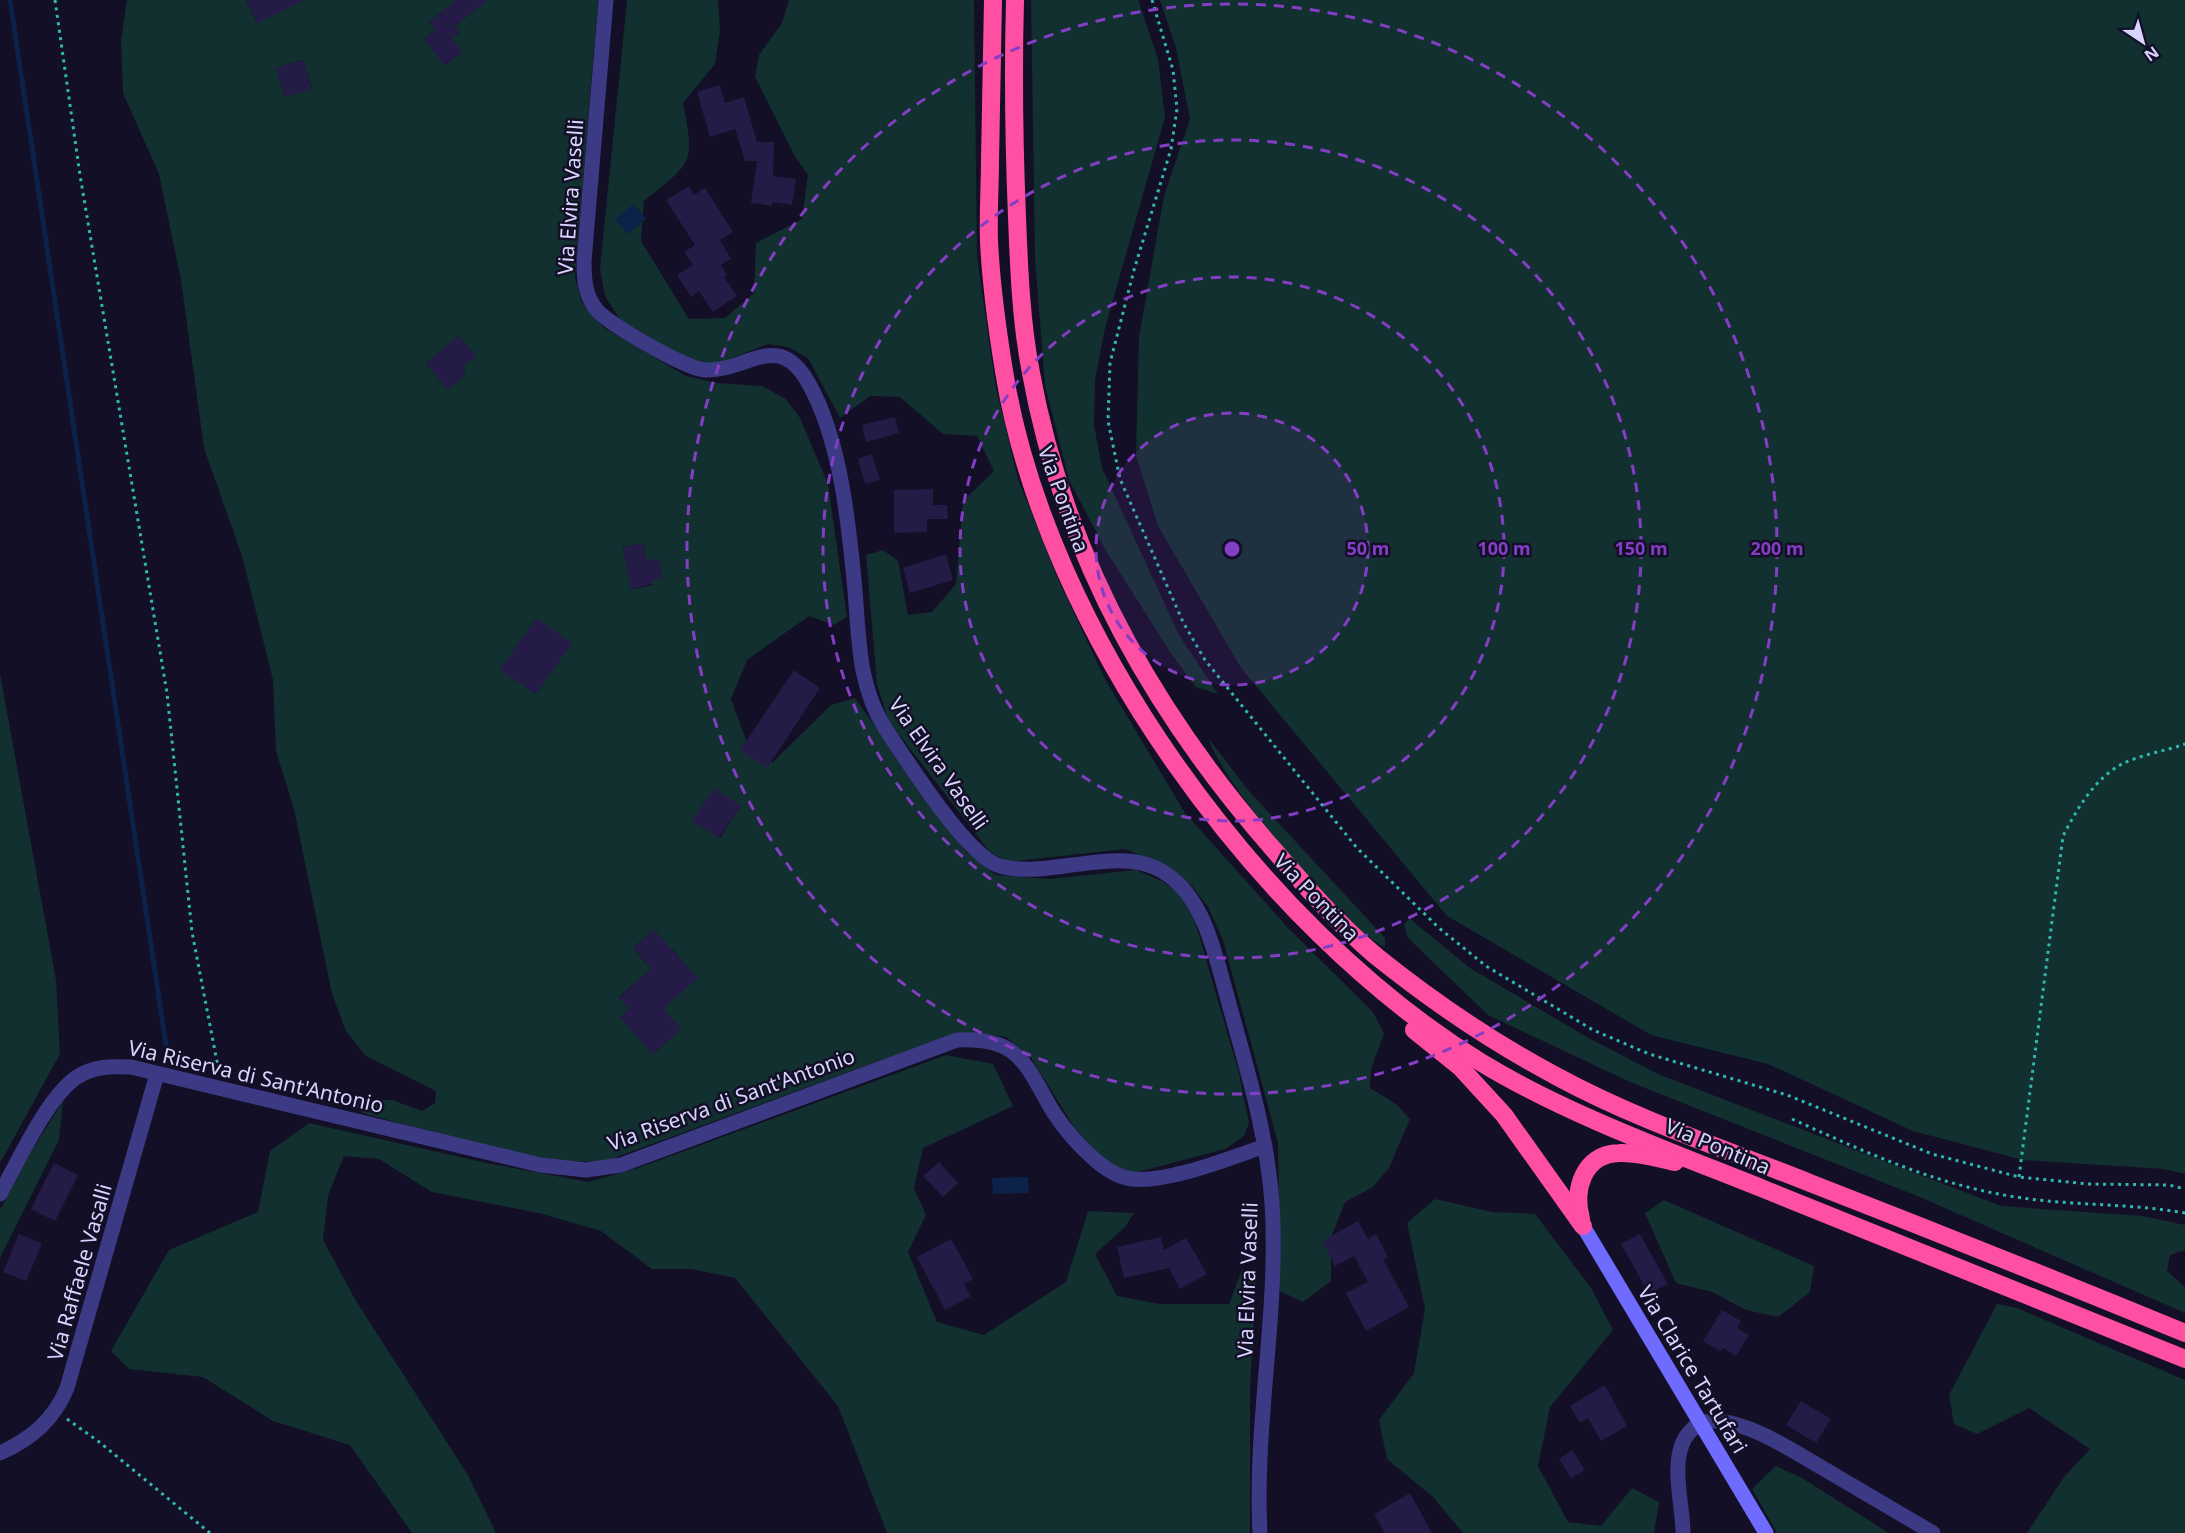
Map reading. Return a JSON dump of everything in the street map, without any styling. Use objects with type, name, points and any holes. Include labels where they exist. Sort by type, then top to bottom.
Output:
[{"type":"highway","name":"Via Pontina","points":[[993,0],[989,240],[1005,375],[1023,458],[1038,504],[1058,554],[1118,672],[1173,762],[1243,851],[1303,920],[1357,970],[1419,1020],[1482,1063],[1552,1101],[1713,1169],[2185,1359]]},
{"type":"highway","name":"Via Pontina","points":[[1015,0],[1012,110],[1022,313],[1031,374],[1061,495],[1099,586],[1140,669],[1190,744],[1253,826],[1321,904],[1373,953],[1432,998],[1494,1041],[1568,1082],[1662,1125],[2025,1267],[2185,1333]]},
{"type":"highway","points":[[1357,970],[1407,1024],[1450,1058],[1481,1089],[1519,1135],[1583,1226]]},
{"type":"highway","points":[[1583,1226],[1577,1204],[1578,1187],[1586,1170],[1604,1157],[1616,1153],[1637,1154],[1713,1169]]},
{"type":"street","name":"Via Elvira Vaselli","points":[[606,0],[584,261],[585,286],[598,313],[615,325],[695,369],[720,369],[758,356],[774,354],[799,369],[814,394],[834,456],[853,571],[862,668],[868,695],[880,719],[947,815],[980,854],[992,863],[1017,869],[1104,861],[1138,862],[1163,872],[1184,890],[1196,908],[1215,956],[1258,1110],[1272,1202],[1273,1255],[1259,1470],[1260,1533]]},
{"type":"street","name":"Via Riserva di Sant'Antonio","points":[[0,1194],[57,1098],[76,1078],[93,1070],[112,1066],[222,1089],[483,1152],[563,1169],[586,1170],[621,1165],[957,1040],[981,1039],[1020,1058],[1036,1078],[1053,1110],[1072,1138],[1100,1164],[1117,1175],[1135,1179],[1158,1177],[1265,1146]]},
{"type":"street","name":"Via Raffaele Vasalli","points":[[0,1453],[32,1435],[56,1411],[74,1366],[157,1074]]},
{"type":"street","name":"Via Clarice Tartufari","points":[[1583,1226],[1766,1533]]},
{"type":"street","points":[[1683,1533],[1680,1454],[1687,1435],[1701,1423],[1715,1421],[1731,1423],[1778,1443],[1933,1533]]},
{"type":"path","points":[[55,0],[80,175],[167,693],[192,932],[222,1089]]},
{"type":"path","points":[[1152,0],[1173,70],[1177,109],[1171,149],[1110,363],[1108,421],[1120,479],[1183,622],[1205,660],[1357,848],[1439,928],[1486,966],[1593,1029],[1649,1054],[1787,1095],[1932,1154],[2019,1176],[2088,1184],[2169,1185],[2185,1189]]},
{"type":"path","points":[[2019,1176],[2063,836],[2078,806],[2097,785],[2122,764],[2185,744]]},
{"type":"path","points":[[1792,1119],[1890,1164],[1953,1184],[2017,1197],[2143,1206],[2185,1213]]},
{"type":"path","points":[[56,1411],[98,1441],[210,1533]]},
{"type":"green space","points":[[127,0],[246,0],[257,23],[287,0],[457,0],[429,22],[436,30],[424,39],[445,65],[461,52],[451,38],[460,32],[455,26],[481,5],[478,0],[598,0],[575,277],[582,303],[603,327],[686,376],[717,383],[762,386],[786,399],[800,418],[828,484],[847,617],[834,625],[809,616],[747,660],[731,699],[749,748],[772,763],[831,705],[855,698],[966,852],[996,875],[1050,879],[1136,870],[1162,881],[1180,894],[1194,918],[1239,1073],[1249,1123],[1244,1136],[1225,1149],[1134,1173],[1111,1165],[1084,1143],[1030,1056],[1006,1037],[981,1033],[942,1038],[603,1162],[535,1160],[362,1113],[349,1099],[392,1100],[422,1111],[435,1103],[436,1091],[366,1056],[346,1031],[332,994],[294,809],[276,751],[273,680],[242,556],[204,448],[181,280],[159,174],[123,93],[121,41]],"holes":[[[303,60],[312,88],[285,97],[276,68]],[[459,336],[476,356],[461,368],[466,374],[448,389],[426,363]],[[643,543],[647,561],[658,559],[662,577],[653,579],[653,585],[632,589],[623,547]],[[571,643],[536,694],[500,669]],[[741,806],[720,838],[692,821]],[[654,930],[668,947],[646,964],[633,947]],[[673,950],[697,978],[658,1004],[681,1029],[653,1054],[620,1017],[629,1009],[619,997]]]},
{"type":"green space","points":[[627,0],[718,0],[720,31],[715,64],[683,103],[689,139],[686,161],[672,178],[644,201],[641,241],[689,319],[725,318],[754,293],[756,243],[802,219],[808,175],[794,155],[755,77],[759,55],[782,23],[789,0],[974,0],[977,257],[995,383],[1018,479],[1057,577],[1106,681],[1185,813],[1289,929],[1373,1012],[1384,1034],[1371,1069],[1370,1088],[1396,1104],[1410,1119],[1389,1168],[1373,1187],[1345,1202],[1331,1237],[1331,1281],[1303,1302],[1280,1291],[1278,1143],[1223,940],[1208,907],[1192,886],[1171,868],[1125,849],[1008,862],[989,851],[888,720],[877,684],[866,555],[883,550],[898,561],[908,615],[932,612],[956,584],[963,501],[994,471],[977,436],[943,434],[900,397],[870,396],[840,418],[808,358],[788,347],[768,344],[717,364],[698,366],[621,321],[605,296],[600,269]]},
{"type":"green space","points":[[1031,0],[1138,0],[1158,59],[1165,117],[1105,328],[1095,380],[1094,425],[1102,468],[1179,635],[1218,694],[1196,687],[1170,652],[1105,549],[1069,480],[1045,385],[1035,259]]},
{"type":"green space","points":[[1160,0],[2185,0],[2185,1174],[2164,1169],[2023,1160],[1913,1131],[1768,1064],[1651,1035],[1447,916],[1241,668],[1158,526],[1136,456],[1139,337],[1164,196],[1190,119],[1176,48]]},
{"type":"green space","points":[[0,674],[56,980],[60,1054],[0,1163]]},
{"type":"green space","points":[[1209,739],[1248,790],[1385,938],[1385,947],[1367,936],[1343,914],[1286,852],[1235,786],[1218,759]]},
{"type":"green space","points":[[1410,919],[1470,968],[1585,1036],[1658,1074],[2001,1206],[2142,1216],[2185,1225],[2185,1250],[2170,1255],[2167,1271],[2185,1287],[2185,1313],[1915,1195],[1630,1082],[1488,1015],[1408,938],[1404,924]]},
{"type":"green space","points":[[946,1055],[993,1064],[1013,1106],[923,1148],[914,1188],[926,1215],[908,1252],[937,1322],[984,1335],[1066,1282],[1088,1211],[1134,1213],[1125,1227],[1095,1254],[1117,1296],[1160,1304],[1229,1304],[1242,1270],[1257,1270],[1250,1388],[1250,1533],[887,1533],[838,1406],[735,1278],[691,1269],[652,1269],[601,1231],[543,1214],[432,1192],[379,1159],[344,1156],[328,1196],[323,1240],[356,1301],[468,1475],[496,1533],[412,1533],[350,1445],[273,1421],[203,1377],[129,1369],[111,1351],[169,1250],[258,1212],[270,1151],[309,1123],[482,1162],[588,1182],[635,1169]]},
{"type":"green space","points":[[63,1101],[59,1140],[0,1258],[0,1210],[31,1152]]},
{"type":"green space","points":[[1435,1199],[1492,1212],[1535,1214],[1591,1288],[1613,1330],[1550,1407],[1538,1466],[1568,1522],[1601,1526],[1632,1488],[1659,1502],[1654,1533],[1463,1533],[1433,1497],[1387,1459],[1379,1420],[1414,1373],[1425,1309],[1407,1223]]},
{"type":"green space","points":[[1664,1200],[1814,1266],[1810,1292],[1778,1317],[1746,1310],[1712,1292],[1676,1283],[1645,1213]]},
{"type":"green space","points":[[1997,1304],[2017,1308],[2185,1380],[2185,1533],[2027,1533],[2064,1477],[2090,1449],[2029,1408],[1977,1434],[1954,1424],[1949,1395]]},
{"type":"green space","points":[[1776,1466],[1802,1478],[1889,1533],[1777,1533],[1752,1489]]},
{"type":"water","points":[[634,204],[646,219],[627,234],[615,219]]},
{"type":"water","points":[[1028,1177],[1029,1193],[993,1194],[992,1178]]},
{"type":"building","points":[[246,0],[305,0],[257,23]]},
{"type":"building","points":[[457,0],[488,0],[455,26],[460,32],[451,38],[462,52],[444,65],[424,39],[436,30],[429,22]]},
{"type":"building","points":[[303,60],[312,89],[285,97],[276,68]]},
{"type":"building","points":[[720,85],[725,103],[744,97],[757,142],[774,142],[773,176],[796,179],[792,205],[773,202],[772,206],[751,203],[757,161],[745,161],[735,129],[710,137],[697,92]]},
{"type":"building","points":[[689,186],[694,195],[705,188],[733,232],[720,240],[731,259],[721,265],[727,275],[724,277],[737,296],[713,312],[699,291],[691,297],[677,275],[693,265],[684,252],[695,245],[666,200]]},
{"type":"building","points":[[459,336],[476,356],[461,368],[466,374],[448,390],[426,363]]},
{"type":"building","points":[[895,417],[899,433],[866,442],[862,425]]},
{"type":"building","points":[[872,454],[880,480],[865,484],[858,459]]},
{"type":"building","points":[[933,489],[933,505],[947,505],[948,519],[927,519],[927,532],[894,533],[894,490]]},
{"type":"building","points":[[643,543],[647,561],[658,558],[662,577],[653,579],[653,584],[631,589],[623,547]]},
{"type":"building","points":[[946,554],[953,580],[910,593],[903,568]]},
{"type":"building","points":[[536,618],[572,643],[536,694],[500,670]]},
{"type":"building","points":[[794,670],[820,688],[767,768],[740,750]]},
{"type":"building","points":[[714,788],[741,806],[719,838],[692,821]]},
{"type":"building","points":[[654,930],[698,978],[663,1009],[681,1029],[653,1054],[620,1017],[629,1009],[619,998],[651,969],[633,947]]},
{"type":"building","points":[[939,1162],[958,1183],[943,1197],[923,1176]]},
{"type":"building","points":[[54,1163],[78,1175],[55,1221],[31,1209]]},
{"type":"building","points":[[1358,1221],[1368,1239],[1376,1234],[1388,1257],[1383,1259],[1409,1307],[1366,1331],[1346,1293],[1368,1282],[1354,1256],[1335,1266],[1322,1241]]},
{"type":"building","points":[[19,1234],[42,1244],[26,1281],[3,1272]]},
{"type":"building","points":[[1640,1234],[1668,1284],[1649,1294],[1621,1244]]},
{"type":"building","points":[[1161,1237],[1164,1250],[1186,1238],[1207,1274],[1180,1289],[1169,1268],[1124,1278],[1117,1247]]},
{"type":"building","points":[[951,1239],[973,1279],[964,1284],[971,1296],[945,1310],[917,1257]]},
{"type":"building","points":[[1722,1310],[1741,1321],[1737,1328],[1749,1335],[1736,1356],[1723,1348],[1720,1351],[1703,1341]]},
{"type":"building","points":[[1605,1385],[1627,1426],[1601,1441],[1588,1418],[1580,1423],[1570,1406]]},
{"type":"building","points":[[1801,1401],[1831,1419],[1816,1443],[1786,1425]]},
{"type":"building","points":[[1572,1450],[1585,1470],[1571,1478],[1559,1459]]},
{"type":"building","points":[[1410,1493],[1432,1533],[1385,1533],[1374,1514]]},
{"type":"waterway","points":[[10,0],[167,1052]]}]
